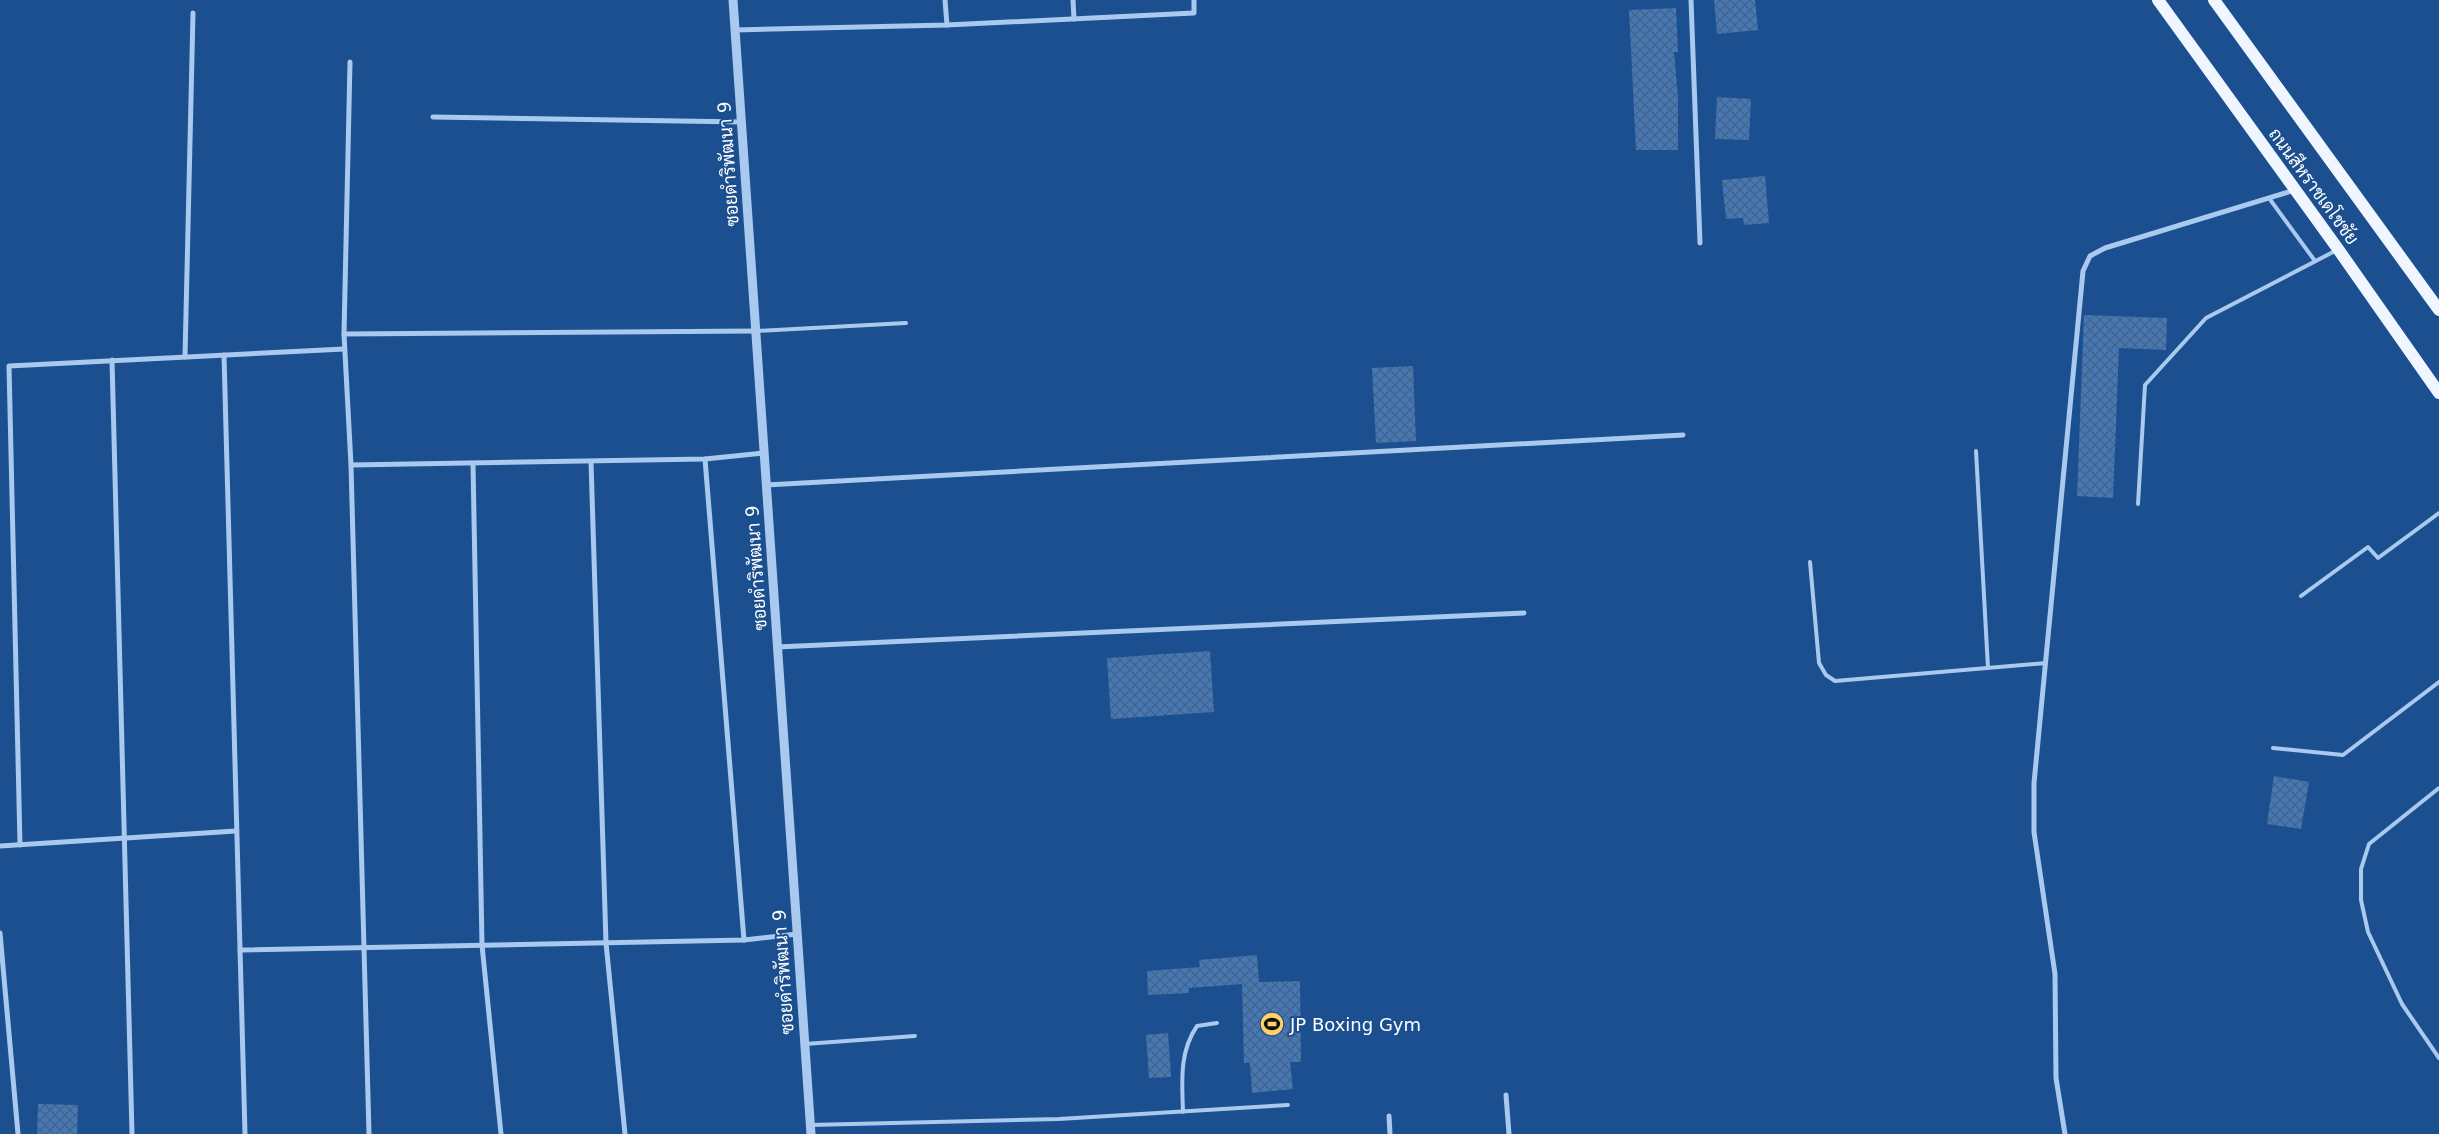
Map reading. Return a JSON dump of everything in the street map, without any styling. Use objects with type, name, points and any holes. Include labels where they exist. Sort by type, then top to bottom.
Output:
[{"type":"main road","name":"ถนนสีหราชเดโชชัย","points":[[2158,0],[2338,249],[2439,393]]},
{"type":"main road","name":"ถนนสีหราชเดโชชัย","points":[[2214,0],[2439,310]]},
{"type":"street","name":"ซอยดำริพัฒนา 9","points":[[733,0],[810,1130]]},
{"type":"street","points":[[946,0],[947,25]]},
{"type":"street","points":[[1073,0],[1074,19]]},
{"type":"street","points":[[735,30],[947,25],[1194,13],[1194,0]]},
{"type":"street","points":[[1691,0],[1700,244]]},
{"type":"street","points":[[185,357],[193,13]]},
{"type":"street","points":[[350,62],[344,349],[351,465],[369,1134]]},
{"type":"street","points":[[433,117],[742,122]]},
{"type":"street","points":[[2064,1134],[2056,1078],[2056,974],[2034,832],[2034,783],[2083,271],[2090,256],[2104,248],[2295,190]]},
{"type":"street","points":[[344,334],[756,331]]},
{"type":"street","points":[[20,845],[9,366],[344,349]]},
{"type":"street","points":[[224,355],[245,1134]]},
{"type":"street","points":[[112,360],[132,1134]]},
{"type":"street","points":[[766,485],[1683,435]]},
{"type":"street","points":[[351,465],[705,459],[764,453]]},
{"type":"street","points":[[705,459],[744,940]]},
{"type":"street","points":[[591,462],[606,943],[624,1134]]},
{"type":"street","points":[[472,464],[482,945],[501,1134]]},
{"type":"street","points":[[777,647],[1524,613]]},
{"type":"street","points":[[0,846],[236,831]]},
{"type":"street","points":[[0,933],[18,1134]]},
{"type":"street","points":[[240,950],[744,940],[797,934]]},
{"type":"street","points":[[1506,1095],[1509,1134]]},
{"type":"street","points":[[1389,1116],[1390,1134]]},
{"type":"lane","points":[[2269,198],[2315,261]]},
{"type":"lane","points":[[2138,504],[2145,384],[2206,318],[2338,249]]},
{"type":"lane","points":[[756,331],[906,322]]},
{"type":"lane","points":[[1976,452],[1988,668]]},
{"type":"lane","points":[[2301,596],[2368,547],[2378,558],[2439,513]]},
{"type":"lane","points":[[1810,562],[1819,663],[1826,675],[1835,682],[2046,663]]},
{"type":"lane","points":[[2273,748],[2343,755],[2439,682]]},
{"type":"lane","points":[[2439,788],[2369,844],[2362,869],[2361,900],[2368,932],[2402,1004],[2439,1058]]},
{"type":"lane","points":[[1183,1112],[1182,1070],[1186,1046],[1197,1026],[1217,1024]]},
{"type":"lane","points":[[804,1044],[915,1036]]},
{"type":"lane","points":[[810,1130],[1059,1120],[1288,1105]]},
{"type":"building","points":[[1714,0],[1755,0],[1758,30],[1717,34]]},
{"type":"building","points":[[1676,8],[1678,52],[1674,52],[1678,97],[1678,150],[1636,150],[1629,10]]},
{"type":"building","points":[[1717,97],[1751,99],[1749,140],[1715,139]]},
{"type":"building","points":[[1765,176],[1769,223],[1744,225],[1743,218],[1726,219],[1722,180]]},
{"type":"building","points":[[2084,315],[2167,318],[2166,350],[2119,348],[2113,498],[2077,496]]},
{"type":"building","points":[[1413,366],[1416,441],[1376,443],[1372,368]]},
{"type":"building","points":[[1210,651],[1214,712],[1111,719],[1107,658]]},
{"type":"building","points":[[2274,776],[2309,782],[2301,829],[2267,824]]},
{"type":"building","points":[[1257,955],[1259,982],[1300,981],[1301,1062],[1290,1062],[1293,1089],[1252,1093],[1250,1063],[1244,1063],[1242,984],[1189,988],[1189,993],[1148,995],[1147,971],[1200,967],[1199,960]]},
{"type":"building","points":[[1168,1033],[1171,1077],[1149,1078],[1146,1035]]},
{"type":"building","points":[[38,1104],[78,1105],[77,1134],[37,1134]]},
{"type":"place","name":"JP Boxing Gym","points":[[1272,1024]]}]
